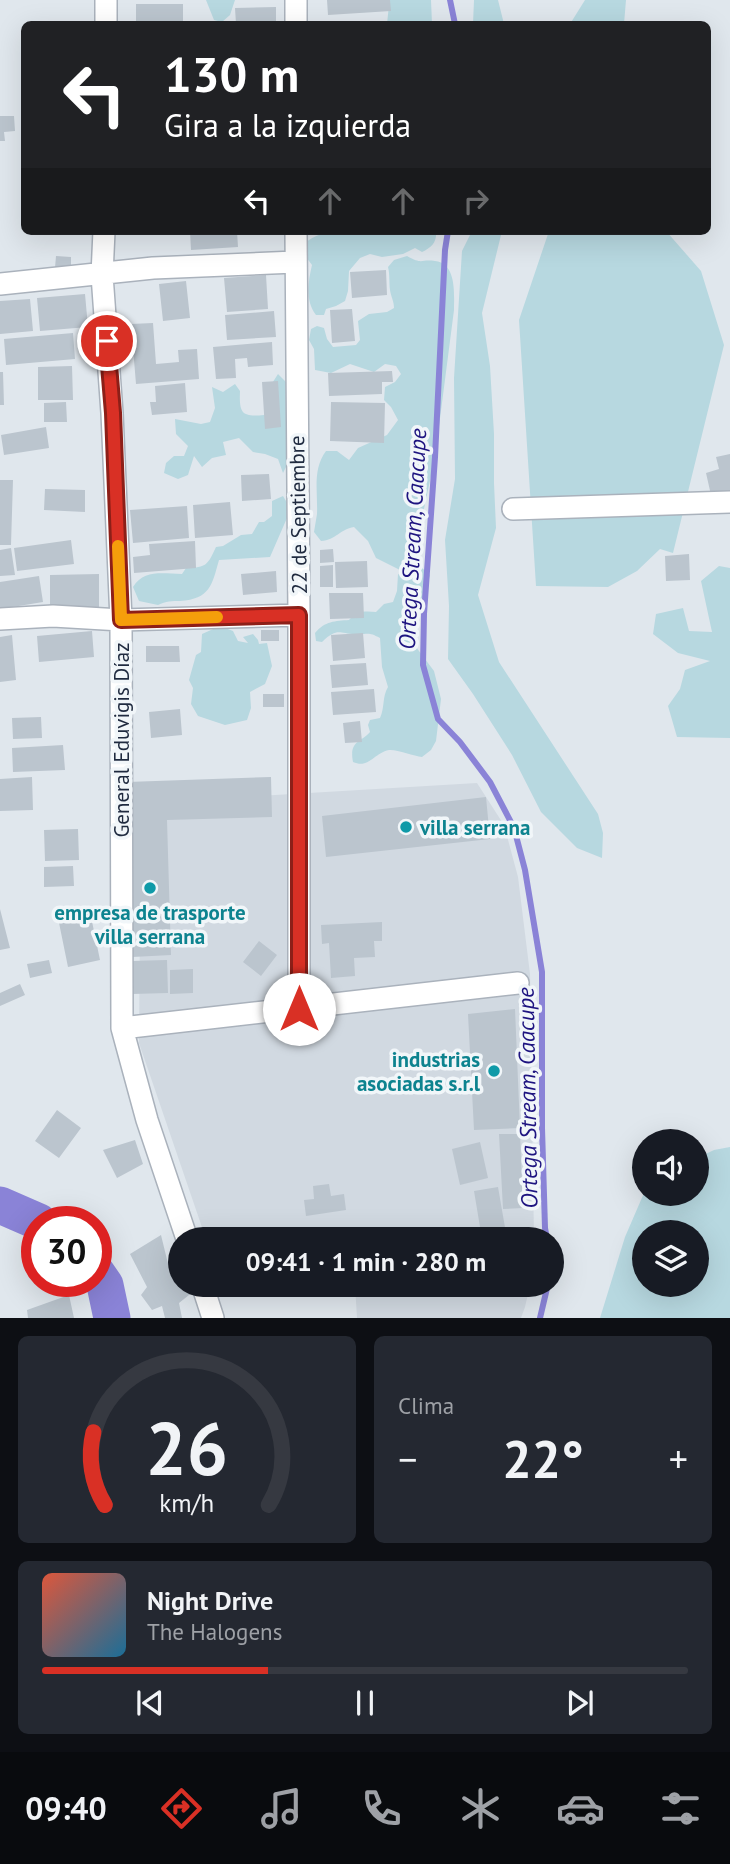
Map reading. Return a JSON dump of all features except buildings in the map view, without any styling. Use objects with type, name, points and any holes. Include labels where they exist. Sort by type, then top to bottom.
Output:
[{"type":"street","points":[[106,0],[106,21]]},
{"type":"street","points":[[296,0],[296,21]]},
{"type":"street","name":"General Eduvigis Díaz","points":[[104,235],[102,275],[113,413],[121,620],[122,1028],[147,1120],[183,1227]]},
{"type":"street","name":"22 de Septiembre","points":[[296,235],[299,1009]]},
{"type":"street","points":[[0,284],[153,268],[295,262]]},
{"type":"street","points":[[513,509],[730,502]]},
{"type":"street","points":[[0,619],[53,616],[121,620],[299,615]]},
{"type":"street","points":[[122,1028],[518,982]]},
{"type":"street","points":[[206,1297],[213,1318]]},
{"type":"shaded area","points":[[206,0],[235,0],[230,15],[223,21],[214,20]]},
{"type":"shaded area","points":[[385,0],[431,0],[432,21],[387,21],[389,5]]},
{"type":"shaded area","points":[[474,0],[498,0],[503,21],[473,21]]},
{"type":"shaded area","points":[[585,0],[626,0],[624,21],[572,21]]},
{"type":"shaded area","points":[[319,235],[436,235],[433,244],[422,252],[415,248],[403,254],[382,257],[370,254],[360,258],[349,271],[345,301],[326,309],[324,315],[316,315],[309,298],[312,265],[306,257],[305,243]]},
{"type":"shaded area","points":[[470,235],[501,235],[482,313],[490,366],[496,528],[478,595],[499,662],[598,814],[603,833],[602,858],[577,848],[541,812],[512,755],[448,659],[449,606],[445,540],[455,479],[454,378],[462,251]]},
{"type":"shaded area","points":[[548,235],[670,235],[701,271],[724,345],[673,553],[660,549],[637,571],[608,587],[536,586],[519,320]]},
{"type":"shaded area","points":[[407,256],[419,261],[435,261],[447,267],[453,281],[454,296],[435,457],[410,575],[376,558],[368,541],[354,527],[321,541],[314,532],[317,473],[322,458],[326,451],[337,451],[349,460],[358,448],[387,435],[398,420],[384,400],[385,387],[395,382],[401,374],[396,366],[385,364],[374,372],[350,364],[331,373],[315,370],[314,349],[309,340],[311,329],[317,326],[324,328],[333,347],[356,345],[360,340],[358,321],[369,314],[387,312],[394,308],[388,267],[394,260]]},
{"type":"shaded area","points":[[278,374],[289,385],[292,455],[283,473],[278,459],[253,452],[239,438],[223,442],[226,455],[212,458],[202,467],[194,456],[188,475],[178,479],[164,473],[166,463],[174,456],[184,456],[188,446],[176,434],[175,419],[201,424],[210,422],[215,408],[212,387],[223,392],[235,384],[240,391],[243,412],[264,415],[271,385]]},
{"type":"shaded area","points":[[283,496],[289,506],[287,518],[270,557],[219,560],[208,589],[204,594],[190,600],[158,605],[139,601],[133,587],[137,581],[148,575],[182,574],[186,568],[203,566],[209,561],[216,547],[223,546],[241,535],[252,534],[259,522],[272,516],[272,501]]},
{"type":"shaded area","points":[[719,566],[730,568],[730,738],[677,737],[668,706],[680,689],[685,670],[710,661],[678,653],[653,634],[656,614],[683,608],[689,631],[712,632],[701,581]]},
{"type":"shaded area","points":[[422,568],[430,575],[425,594],[414,612],[416,647],[434,671],[441,699],[436,741],[431,750],[422,757],[389,750],[363,764],[353,762],[354,746],[370,732],[370,720],[380,718],[383,710],[388,687],[382,667],[380,638],[369,634],[339,632],[322,642],[316,641],[315,633],[326,624],[349,620],[361,612],[376,612],[384,604],[393,602],[398,574],[409,580]]},
{"type":"shaded area","points":[[220,626],[233,631],[238,641],[248,643],[243,637],[253,634],[259,644],[267,643],[272,666],[265,684],[250,692],[251,708],[247,720],[225,725],[198,716],[191,704],[193,688],[189,680],[196,655],[201,652],[202,634]]},
{"type":"shaded area","points":[[477,783],[504,825],[518,877],[530,974],[534,1227],[202,1227],[139,1043],[141,803]]},
{"type":"shaded area","points":[[730,1147],[730,1318],[600,1318],[632,1221],[632,1297],[709,1297],[709,1220],[632,1220],[638,1206],[709,1206],[709,1152]]},
{"type":"shaded area","points":[[356,1297],[527,1297],[521,1318],[357,1318]]},
{"type":"waterway","name":"Ortega Stream, Caacupe","points":[[450,0],[454,21]]},
{"type":"waterway","name":"Ortega Stream, Caacupe","points":[[447,235],[423,665],[438,719],[460,742],[490,782],[514,828],[525,870],[542,972],[545,1227]]},
{"type":"waterway","points":[[0,1205],[21,1214]]},
{"type":"waterway","points":[[108,1297],[112,1318]]},
{"type":"waterway","name":"Ortega Stream, Caacupe","points":[[540,1318],[545,1297]]},
{"type":"slow traffic","points":[[118,546],[121,620],[217,617]]},
{"type":"place","name":"villa serrana","points":[[406,827]]},
{"type":"place","name":"empresa de trasporte villa serrana","points":[[150,888]]},
{"type":"place","name":"industrias asociadas s.r.l","points":[[494,1071]]},
{"type":"route","points":[[107,341],[113,413],[121,620],[299,615],[299,1009]]}]
